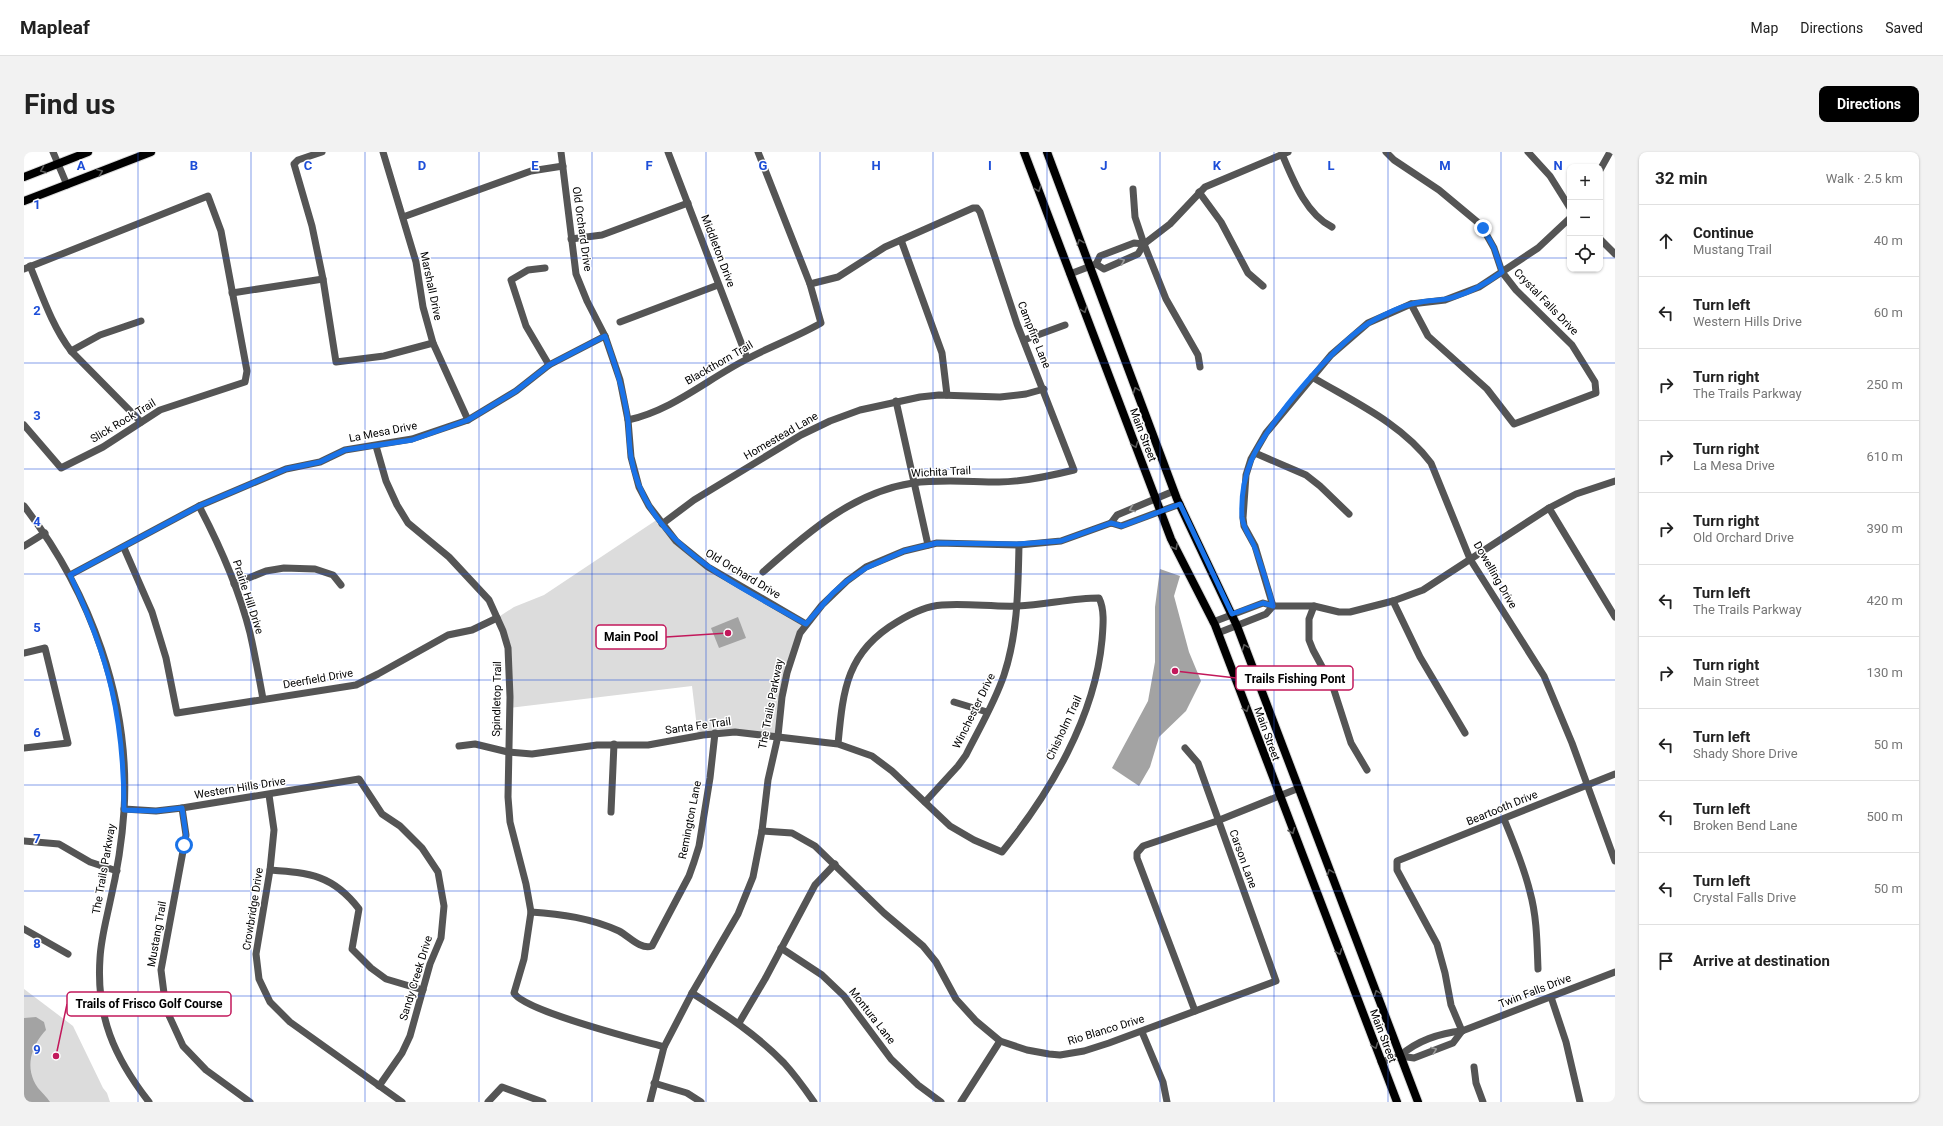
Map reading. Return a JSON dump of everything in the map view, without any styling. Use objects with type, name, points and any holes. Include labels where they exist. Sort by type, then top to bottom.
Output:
[{"type":"main road","points":[[24,177],[88,152]]},
{"type":"main road","points":[[24,201],[151,152]]},
{"type":"main road","name":"Main Street","points":[[1024,152],[1171,539],[1218,633],[1397,1102]]},
{"type":"main road","name":"Main Street","points":[[1047,152],[1092,265],[1174,492],[1237,626],[1418,1102]]},
{"type":"street","points":[[53,152],[67,185]]},
{"type":"street","points":[[322,152],[298,160],[294,164],[312,226],[323,279],[336,362],[384,356],[433,343]]},
{"type":"street","name":"Marshall Drive","points":[[384,152],[416,262],[423,307],[433,343],[468,420]]},
{"type":"street","name":"Old Orchard Drive","points":[[561,152],[576,274],[587,301],[605,336],[620,380],[628,420],[631,457],[639,487],[649,506],[676,541],[708,567],[806,624]]},
{"type":"street","name":"Middleton Drive","points":[[668,152],[747,358]]},
{"type":"street","points":[[758,152],[810,284],[838,276],[885,247],[901,240],[942,353],[947,395]]},
{"type":"street","name":"Crystal Falls Drive","points":[[1386,152],[1394,160],[1465,210],[1481,225],[1494,248],[1502,272],[1527,301],[1572,345],[1595,382],[1596,393],[1514,424],[1487,389],[1428,336],[1411,304]]},
{"type":"street","points":[[1528,152],[1550,176],[1567,203]]},
{"type":"street","points":[[1603,165],[1610,152]]},
{"type":"street","points":[[1092,265],[1104,269],[1138,254],[1144,244],[1170,224],[1199,192],[1216,181],[1285,153],[1306,201],[1321,220],[1332,227]]},
{"type":"street","points":[[403,217],[531,171],[563,166]]},
{"type":"street","points":[[1133,189],[1135,217],[1144,244],[1166,299],[1198,355],[1200,367]]},
{"type":"street","points":[[1199,192],[1221,222],[1248,273],[1263,286]]},
{"type":"street","points":[[141,422],[72,352],[54,326],[27,267],[208,196],[221,231],[232,293],[323,279]]},
{"type":"street","points":[[571,239],[602,235],[688,203]]},
{"type":"street","name":"Campfire Lane","points":[[901,240],[973,208],[977,208],[980,212],[1004,287],[1074,470]]},
{"type":"street","points":[[1273,606],[1254,546],[1244,526],[1242,518],[1246,474],[1266,433],[1331,355],[1368,323],[1411,304],[1454,297],[1479,287],[1538,248],[1567,221]]},
{"type":"street","points":[[1070,274],[1092,265],[1100,256],[1134,243],[1144,244]]},
{"type":"street","points":[[1603,243],[1615,254]]},
{"type":"street","points":[[545,268],[528,270],[511,280],[526,326],[549,365]]},
{"type":"street","name":"Blackthorn Trail","points":[[628,420],[649,415],[675,403],[747,358],[821,323],[810,284]]},
{"type":"street","points":[[620,322],[718,285]]},
{"type":"street","name":"Slick Rock Trail","points":[[24,425],[61,468],[109,443],[160,410],[245,382],[248,371],[232,293]]},
{"type":"street","points":[[72,352],[100,335],[141,321]]},
{"type":"street","points":[[1024,340],[1065,324]]},
{"type":"street","name":"La Mesa Drive","points":[[70,575],[124,548],[199,506],[286,469],[320,462],[345,450],[412,440],[468,420],[516,391],[549,365],[605,336]]},
{"type":"street","name":"Dowelling Drive","points":[[1312,377],[1384,419],[1402,432],[1431,463],[1470,559],[1544,676],[1588,786],[1615,861]]},
{"type":"street","name":"Homestead Lane","points":[[662,524],[694,500],[801,435],[845,415],[896,401],[933,395],[1000,397],[1026,394],[1044,389]]},
{"type":"street","points":[[896,401],[928,545]]},
{"type":"street","name":"Spindletop Trail","points":[[376,446],[386,481],[397,505],[408,523],[449,557],[489,600],[508,648],[510,667],[508,752],[508,797],[510,822],[526,884],[530,912],[524,959],[514,993],[520,998],[552,1012],[601,1031],[664,1048]]},
{"type":"street","points":[[1255,453],[1306,475],[1320,486],[1349,514]]},
{"type":"street","name":"Wichita Trail","points":[[763,572],[803,537],[837,512],[865,498],[914,483],[1001,482],[1044,477],[1074,470]]},
{"type":"street","points":[[1213,622],[1263,603],[1273,606],[1314,606],[1339,612],[1350,612],[1393,601],[1423,590],[1549,508],[1576,494],[1615,482]]},
{"type":"street","name":"The Trails Parkway","points":[[650,1102],[664,1048],[692,992],[738,914],[753,876],[762,831],[768,780],[778,736],[786,673],[800,633],[806,624],[833,593],[866,568],[904,551],[937,543],[1018,544],[1061,541],[1111,523],[1117,515],[1174,492]]},
{"type":"street","name":"The Trails Parkway","points":[[1111,523],[1122,526],[1180,504]]},
{"type":"street","name":"The Trails Parkway","points":[[24,506],[45,533],[70,575],[93,626],[113,691],[122,743],[124,810],[117,871],[100,958],[100,994],[105,1019],[120,1061],[149,1102]]},
{"type":"street","name":"Prairie Hill Drive","points":[[199,506],[220,546],[250,632],[263,699]]},
{"type":"street","points":[[1549,508],[1615,617]]},
{"type":"street","points":[[24,546],[45,533]]},
{"type":"street","name":"Winchester Drive","points":[[925,802],[966,755],[1004,674],[1013,637],[1017,606],[1018,544]]},
{"type":"street","name":"Deerfield Drive","points":[[124,548],[152,612],[166,658],[177,713],[356,685],[448,634],[472,630],[497,618]]},
{"type":"street","points":[[234,584],[266,571],[284,568],[315,570],[333,575],[341,585]]},
{"type":"street","name":"Chisholm Trail","points":[[1002,852],[1028,819],[1041,798],[1088,705],[1099,666],[1102,617],[1099,598],[1017,606]]},
{"type":"street","points":[[1393,601],[1415,648],[1465,733]]},
{"type":"street","points":[[838,744],[842,699],[848,679],[857,659],[880,633],[915,612],[941,605],[1017,606]]},
{"type":"street","points":[[1218,633],[1266,614],[1273,606]]},
{"type":"street","points":[[1314,606],[1309,619],[1309,640],[1333,687],[1351,743],[1367,770]]},
{"type":"street","points":[[24,653],[45,648],[68,743],[24,748]]},
{"type":"street","points":[[954,702],[987,712]]},
{"type":"street","name":"Santa Fe Trail","points":[[460,746],[475,744],[508,752],[532,754],[597,745],[648,745],[714,733],[735,732],[838,744],[872,756],[892,771],[950,826],[974,840],[1002,852]]},
{"type":"street","name":"Remington Lane","points":[[530,912],[576,917],[618,932],[643,947],[648,947],[654,943],[666,916],[689,876],[694,862],[710,778],[714,733]]},
{"type":"street","points":[[611,812],[614,744]]},
{"type":"street","name":"Carson Lane","points":[[1185,748],[1191,753],[1198,763],[1217,821],[1276,981]]},
{"type":"street","name":"Beartooth Drive","points":[[1462,1031],[1451,1005],[1445,972],[1437,944],[1397,870],[1397,861],[1615,774]]},
{"type":"street","name":"Western Hills Drive","points":[[124,810],[156,811],[182,808],[359,779]]},
{"type":"street","name":"Sandy Creek Drive","points":[[359,779],[382,814],[400,826],[422,848],[438,872],[444,906],[441,938],[430,964],[410,1036],[402,1053],[379,1086]]},
{"type":"street","points":[[1195,1011],[1137,858],[1137,853],[1143,846],[1217,821],[1299,788]]},
{"type":"street","name":"Crowbridge Drive","points":[[268,795],[274,830],[270,870],[256,954],[259,979],[270,1002],[290,1022],[402,1102]]},
{"type":"street","name":"Mustang Trail","points":[[182,808],[186,835],[161,970],[166,1009],[184,1046],[206,1070],[250,1102]]},
{"type":"street","points":[[1504,819],[1518,854],[1530,892],[1536,930],[1538,969]]},
{"type":"street","name":"Rio Blanco Drive","points":[[762,831],[792,833],[816,846],[884,913],[925,948],[965,1010],[1000,1040],[1036,1053],[1060,1055],[1084,1051],[1142,1032],[1276,981]]},
{"type":"street","points":[[24,841],[59,844],[90,862],[117,871]]},
{"type":"street","points":[[739,1023],[815,885],[835,864]]},
{"type":"street","points":[[270,870],[307,873],[321,877],[338,886],[359,909],[352,949],[371,968],[386,979],[423,990]]},
{"type":"street","points":[[24,929],[68,954]]},
{"type":"street","name":"Montura Lane","points":[[781,948],[822,975],[844,996],[891,1059],[918,1085],[941,1102]]},
{"type":"street","name":"Twin Falls Drive","points":[[1400,1056],[1412,1046],[1450,1032],[1462,1031],[1615,972]]},
{"type":"street","points":[[692,992],[739,1023],[785,1064],[814,1102]]},
{"type":"street","points":[[1551,997],[1566,1042],[1580,1102]]},
{"type":"street","name":"Twin Falls Drive","points":[[1400,1056],[1414,1058],[1453,1043],[1462,1031]]},
{"type":"street","points":[[1142,1032],[1163,1082],[1167,1102]]},
{"type":"street","points":[[961,1102],[1000,1040]]},
{"type":"street","points":[[1381,1062],[1400,1056]]},
{"type":"street","points":[[1474,1066],[1476,1083],[1483,1102]]},
{"type":"street","points":[[654,1083],[687,1093],[701,1102]]},
{"type":"street","points":[[488,1102],[502,1087],[543,1102]]},
{"type":"shaded area","points":[[658,519],[693,556],[806,624],[791,656],[778,736],[735,732],[698,736],[692,686],[509,708],[510,667],[497,618],[514,607],[544,595]]},
{"type":"shaded area","points":[[1160,569],[1180,576],[1174,596],[1189,652],[1201,681],[1186,711],[1159,737],[1150,767],[1139,786],[1112,768],[1148,701],[1155,662],[1155,607]]},
{"type":"shaded area","points":[[738,617],[746,638],[719,648],[711,628]]},
{"type":"shaded area","points":[[24,989],[73,1026],[103,1088],[107,1093],[110,1102],[24,1102]]},
{"type":"shaded area","points":[[36,1017],[44,1022],[46,1030],[36,1043],[33,1050],[30,1065],[31,1073],[38,1088],[50,1102],[24,1102],[24,1018]]},
{"type":"place","name":"Main Pool","points":[[728,633]]},
{"type":"place","name":"Trails Fishing Pont","points":[[1175,671]]},
{"type":"place","name":"Trails of Frisco Golf Course","points":[[56,1056]]},
{"type":"route","points":[[184,845],[186,835],[182,808],[156,811],[124,810],[122,743],[115,698],[109,673],[93,626],[70,575],[124,548],[199,506],[286,469],[320,462],[345,450],[412,440],[468,420],[497,404],[549,365],[605,336],[620,380],[628,420],[631,457],[639,487],[649,506],[676,541],[692,556],[708,567],[806,624],[833,593],[847,581],[866,568],[887,557],[904,551],[937,543],[1018,544],[1061,541],[1111,523],[1122,526],[1180,504],[1196,542],[1224,595],[1232,614],[1263,603],[1273,606],[1264,572],[1242,518],[1246,474],[1266,433],[1331,355],[1368,323],[1411,304],[1445,300],[1469,292],[1502,272],[1494,248],[1483,228]]}]
